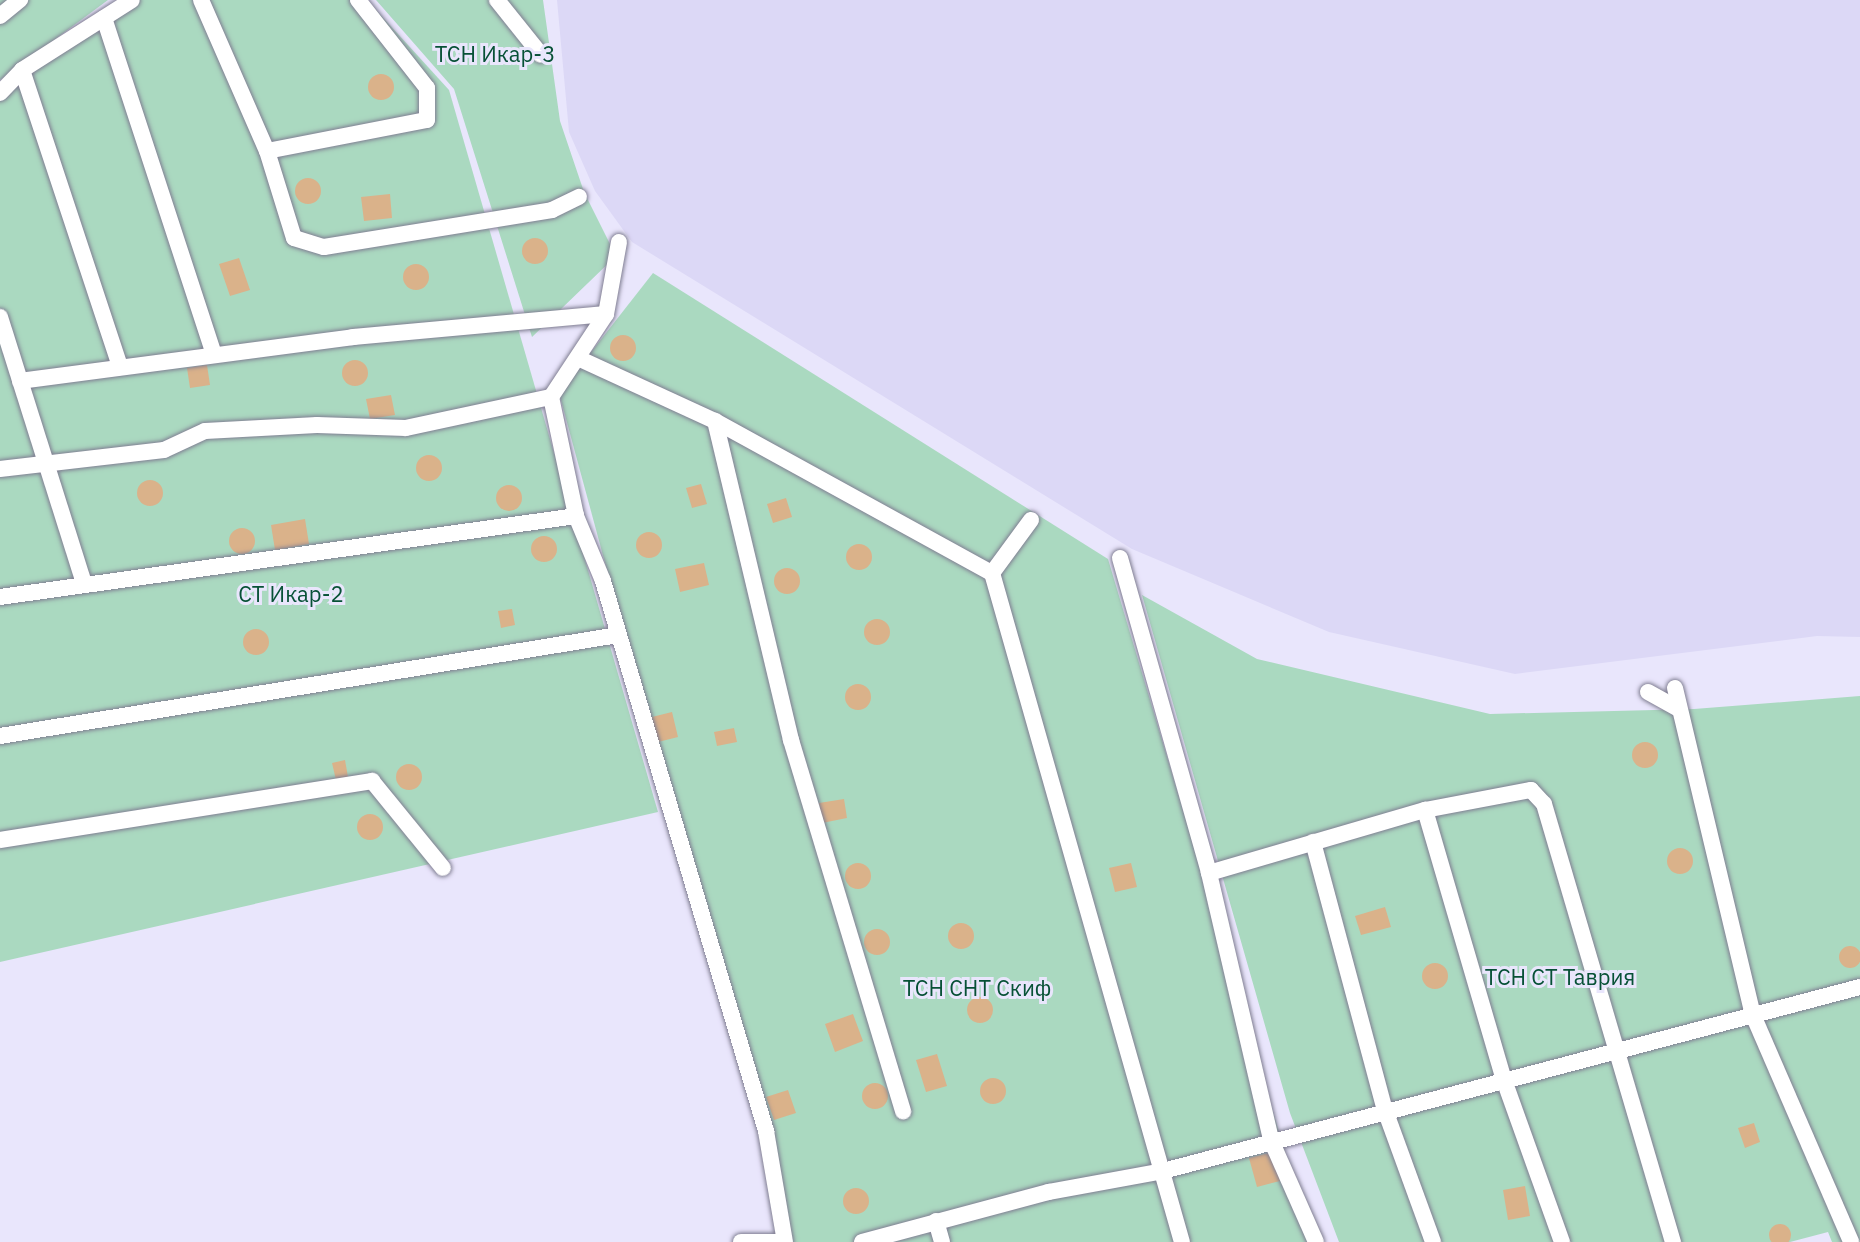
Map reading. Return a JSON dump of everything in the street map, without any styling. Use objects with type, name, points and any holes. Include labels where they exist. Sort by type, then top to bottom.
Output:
[{"type":"street","points":[[0,16],[20,0]]},
{"type":"street","points":[[0,93],[22,70],[132,0]]},
{"type":"street","points":[[201,0],[267,151],[294,238],[324,247],[552,210],[579,197]]},
{"type":"street","points":[[267,151],[427,120],[427,88],[358,0]]},
{"type":"street","points":[[497,0],[541,55]]},
{"type":"street","points":[[104,18],[214,355]]},
{"type":"street","points":[[22,70],[120,367]]},
{"type":"street","points":[[0,469],[164,450],[205,431],[317,425],[406,428],[551,397],[606,314],[619,242]]},
{"type":"street","points":[[20,381],[551,314],[606,314]]},
{"type":"street","points":[[0,317],[84,584]]},
{"type":"street","points":[[578,358],[715,421],[992,573],[1182,1242]]},
{"type":"street","points":[[551,397],[576,516],[618,635],[766,1131],[784,1242],[741,1242]]},
{"type":"street","points":[[715,421],[791,740],[903,1111]]},
{"type":"street","points":[[0,597],[576,516]]},
{"type":"street","points":[[992,573],[1031,520]]},
{"type":"street","points":[[1120,558],[1209,873],[1271,1140],[1316,1242]]},
{"type":"street","points":[[0,736],[618,635]]},
{"type":"street","points":[[1675,688],[1677,708],[1700,774],[1753,1015],[1851,1242]]},
{"type":"street","points":[[1648,692],[1677,708]]},
{"type":"street","points":[[0,840],[372,781],[443,868]]},
{"type":"street","points":[[1209,873],[1425,810],[1523,787],[1539,796],[1673,1242]]},
{"type":"street","points":[[1425,810],[1504,1080],[1562,1242]]},
{"type":"street","points":[[1313,842],[1385,1110],[1433,1242]]},
{"type":"street","points":[[862,1242],[936,1221],[1163,1171],[1271,1140],[1860,987]]},
{"type":"street","points":[[936,1221],[942,1242]]},
{"type":"shaded area","points":[[557,0],[1860,0],[1860,637],[1817,636],[1515,674],[1329,632],[1132,549],[632,242],[595,191],[569,132]]},
{"type":"green space","points":[[0,0],[108,0],[0,80]]},
{"type":"green space","name":"СТ Икар-2","points":[[127,0],[367,0],[449,90],[658,812],[0,962],[0,96]]},
{"type":"green space","name":"ТСН Икар-3","points":[[376,0],[543,0],[560,121],[584,192],[616,256],[532,337],[454,89]]},
{"type":"green space","name":"ТСН СНТ Скиф","points":[[653,273],[1108,559],[1312,1242],[789,1242],[559,393]]},
{"type":"green space","name":"ТСН СТ Таврия","points":[[1142,595],[1257,659],[1490,714],[1694,709],[1860,696],[1860,1242],[1832,1242],[1828,1232],[1790,1242],[1339,1242],[1290,1113]]},
{"type":"building","points":[[381,74],[390,78],[394,87],[390,96],[381,100],[372,96],[368,87],[372,78]]},
{"type":"building","points":[[308,178],[317,182],[321,191],[317,200],[308,204],[299,200],[295,191],[299,182]]},
{"type":"building","points":[[390,194],[392,218],[364,221],[361,197]]},
{"type":"building","points":[[535,238],[544,242],[548,251],[544,260],[535,264],[526,260],[522,251],[526,242]]},
{"type":"building","points":[[239,258],[250,290],[230,296],[219,264]]},
{"type":"building","points":[[416,264],[425,268],[429,277],[425,286],[416,290],[407,286],[403,277],[407,268]]},
{"type":"building","points":[[623,335],[632,339],[636,348],[632,357],[623,361],[614,357],[610,348],[614,339]]},
{"type":"building","points":[[355,360],[364,364],[368,373],[364,382],[355,386],[346,382],[342,373],[346,364]]},
{"type":"building","points":[[207,365],[210,385],[190,388],[187,368]]},
{"type":"building","points":[[391,395],[395,415],[370,419],[366,399]]},
{"type":"building","points":[[429,455],[438,459],[442,468],[438,477],[429,481],[420,477],[416,468],[420,459]]},
{"type":"building","points":[[150,480],[159,484],[163,493],[159,502],[150,506],[141,502],[137,493],[141,484]]},
{"type":"building","points":[[701,484],[707,504],[692,508],[686,488]]},
{"type":"building","points":[[509,485],[518,489],[522,498],[518,507],[509,511],[500,507],[496,498],[500,489]]},
{"type":"building","points":[[786,498],[792,517],[773,523],[767,504]]},
{"type":"building","points":[[305,519],[309,544],[275,550],[271,525]]},
{"type":"building","points":[[242,528],[251,532],[255,541],[251,550],[242,554],[233,550],[229,541],[233,532]]},
{"type":"building","points":[[649,532],[658,536],[662,545],[658,554],[649,558],[640,554],[636,545],[640,536]]},
{"type":"building","points":[[544,536],[553,540],[557,549],[553,558],[544,562],[535,558],[531,549],[535,540]]},
{"type":"building","points":[[859,544],[868,548],[872,557],[868,566],[859,570],[850,566],[846,557],[850,548]]},
{"type":"building","points":[[704,563],[709,585],[680,592],[675,569]]},
{"type":"building","points":[[787,568],[796,572],[800,581],[796,590],[787,594],[778,590],[774,581],[778,572]]},
{"type":"building","points":[[512,609],[515,625],[501,628],[498,611]]},
{"type":"building","points":[[877,619],[886,623],[890,632],[886,641],[877,645],[868,641],[864,632],[868,623]]},
{"type":"building","points":[[256,629],[265,633],[269,642],[265,651],[256,655],[247,651],[243,642],[247,633]]},
{"type":"building","points":[[858,684],[867,688],[871,697],[867,706],[858,710],[849,706],[845,697],[849,688]]},
{"type":"building","points":[[672,712],[678,737],[658,742],[652,717]]},
{"type":"building","points":[[734,728],[737,742],[717,746],[714,732]]},
{"type":"building","points":[[1645,742],[1654,746],[1658,755],[1654,764],[1645,768],[1636,764],[1632,755],[1636,746]]},
{"type":"building","points":[[345,760],[348,777],[336,780],[332,763]]},
{"type":"building","points":[[409,764],[418,768],[422,777],[418,786],[409,790],[400,786],[396,777],[400,768]]},
{"type":"building","points":[[844,799],[847,818],[822,823],[819,803]]},
{"type":"building","points":[[370,814],[379,818],[383,827],[379,836],[370,840],[361,836],[357,827],[361,818]]},
{"type":"building","points":[[1680,848],[1689,852],[1693,861],[1689,870],[1680,874],[1671,870],[1667,861],[1671,852]]},
{"type":"building","points":[[858,863],[867,867],[871,876],[867,885],[858,889],[849,885],[845,876],[849,867]]},
{"type":"building","points":[[1131,863],[1137,887],[1115,892],[1109,868]]},
{"type":"building","points":[[1385,907],[1391,927],[1361,935],[1355,916]]},
{"type":"building","points":[[961,923],[970,927],[974,936],[970,945],[961,949],[952,945],[948,936],[952,927]]},
{"type":"building","points":[[877,929],[886,933],[890,942],[886,951],[877,955],[868,951],[864,942],[868,933]]},
{"type":"building","points":[[1850,946],[1858,949],[1861,957],[1858,965],[1850,968],[1842,965],[1839,957],[1842,949]]},
{"type":"building","points":[[1435,963],[1444,967],[1448,976],[1444,985],[1435,989],[1426,985],[1422,976],[1426,967]]},
{"type":"building","points":[[980,997],[989,1001],[993,1010],[989,1019],[980,1023],[971,1019],[967,1010],[971,1001]]},
{"type":"building","points":[[853,1014],[863,1041],[835,1052],[825,1024]]},
{"type":"building","points":[[937,1054],[947,1086],[926,1092],[916,1060]]},
{"type":"building","points":[[993,1078],[1002,1082],[1006,1091],[1002,1100],[993,1104],[984,1100],[980,1091],[984,1082]]},
{"type":"building","points":[[875,1083],[884,1087],[888,1096],[884,1105],[875,1109],[866,1105],[862,1096],[866,1087]]},
{"type":"building","points":[[788,1090],[796,1113],[774,1120],[766,1097]]},
{"type":"building","points":[[1754,1123],[1760,1142],[1745,1148],[1738,1128]]},
{"type":"building","points":[[1273,1152],[1280,1181],[1257,1187],[1249,1158]]},
{"type":"building","points":[[1525,1186],[1530,1216],[1508,1220],[1503,1190]]},
{"type":"building","points":[[856,1188],[865,1192],[869,1201],[865,1210],[856,1214],[847,1210],[843,1201],[847,1192]]},
{"type":"building","points":[[1780,1224],[1788,1227],[1791,1235],[1788,1243],[1780,1246],[1772,1243],[1769,1235],[1772,1227]]}]
